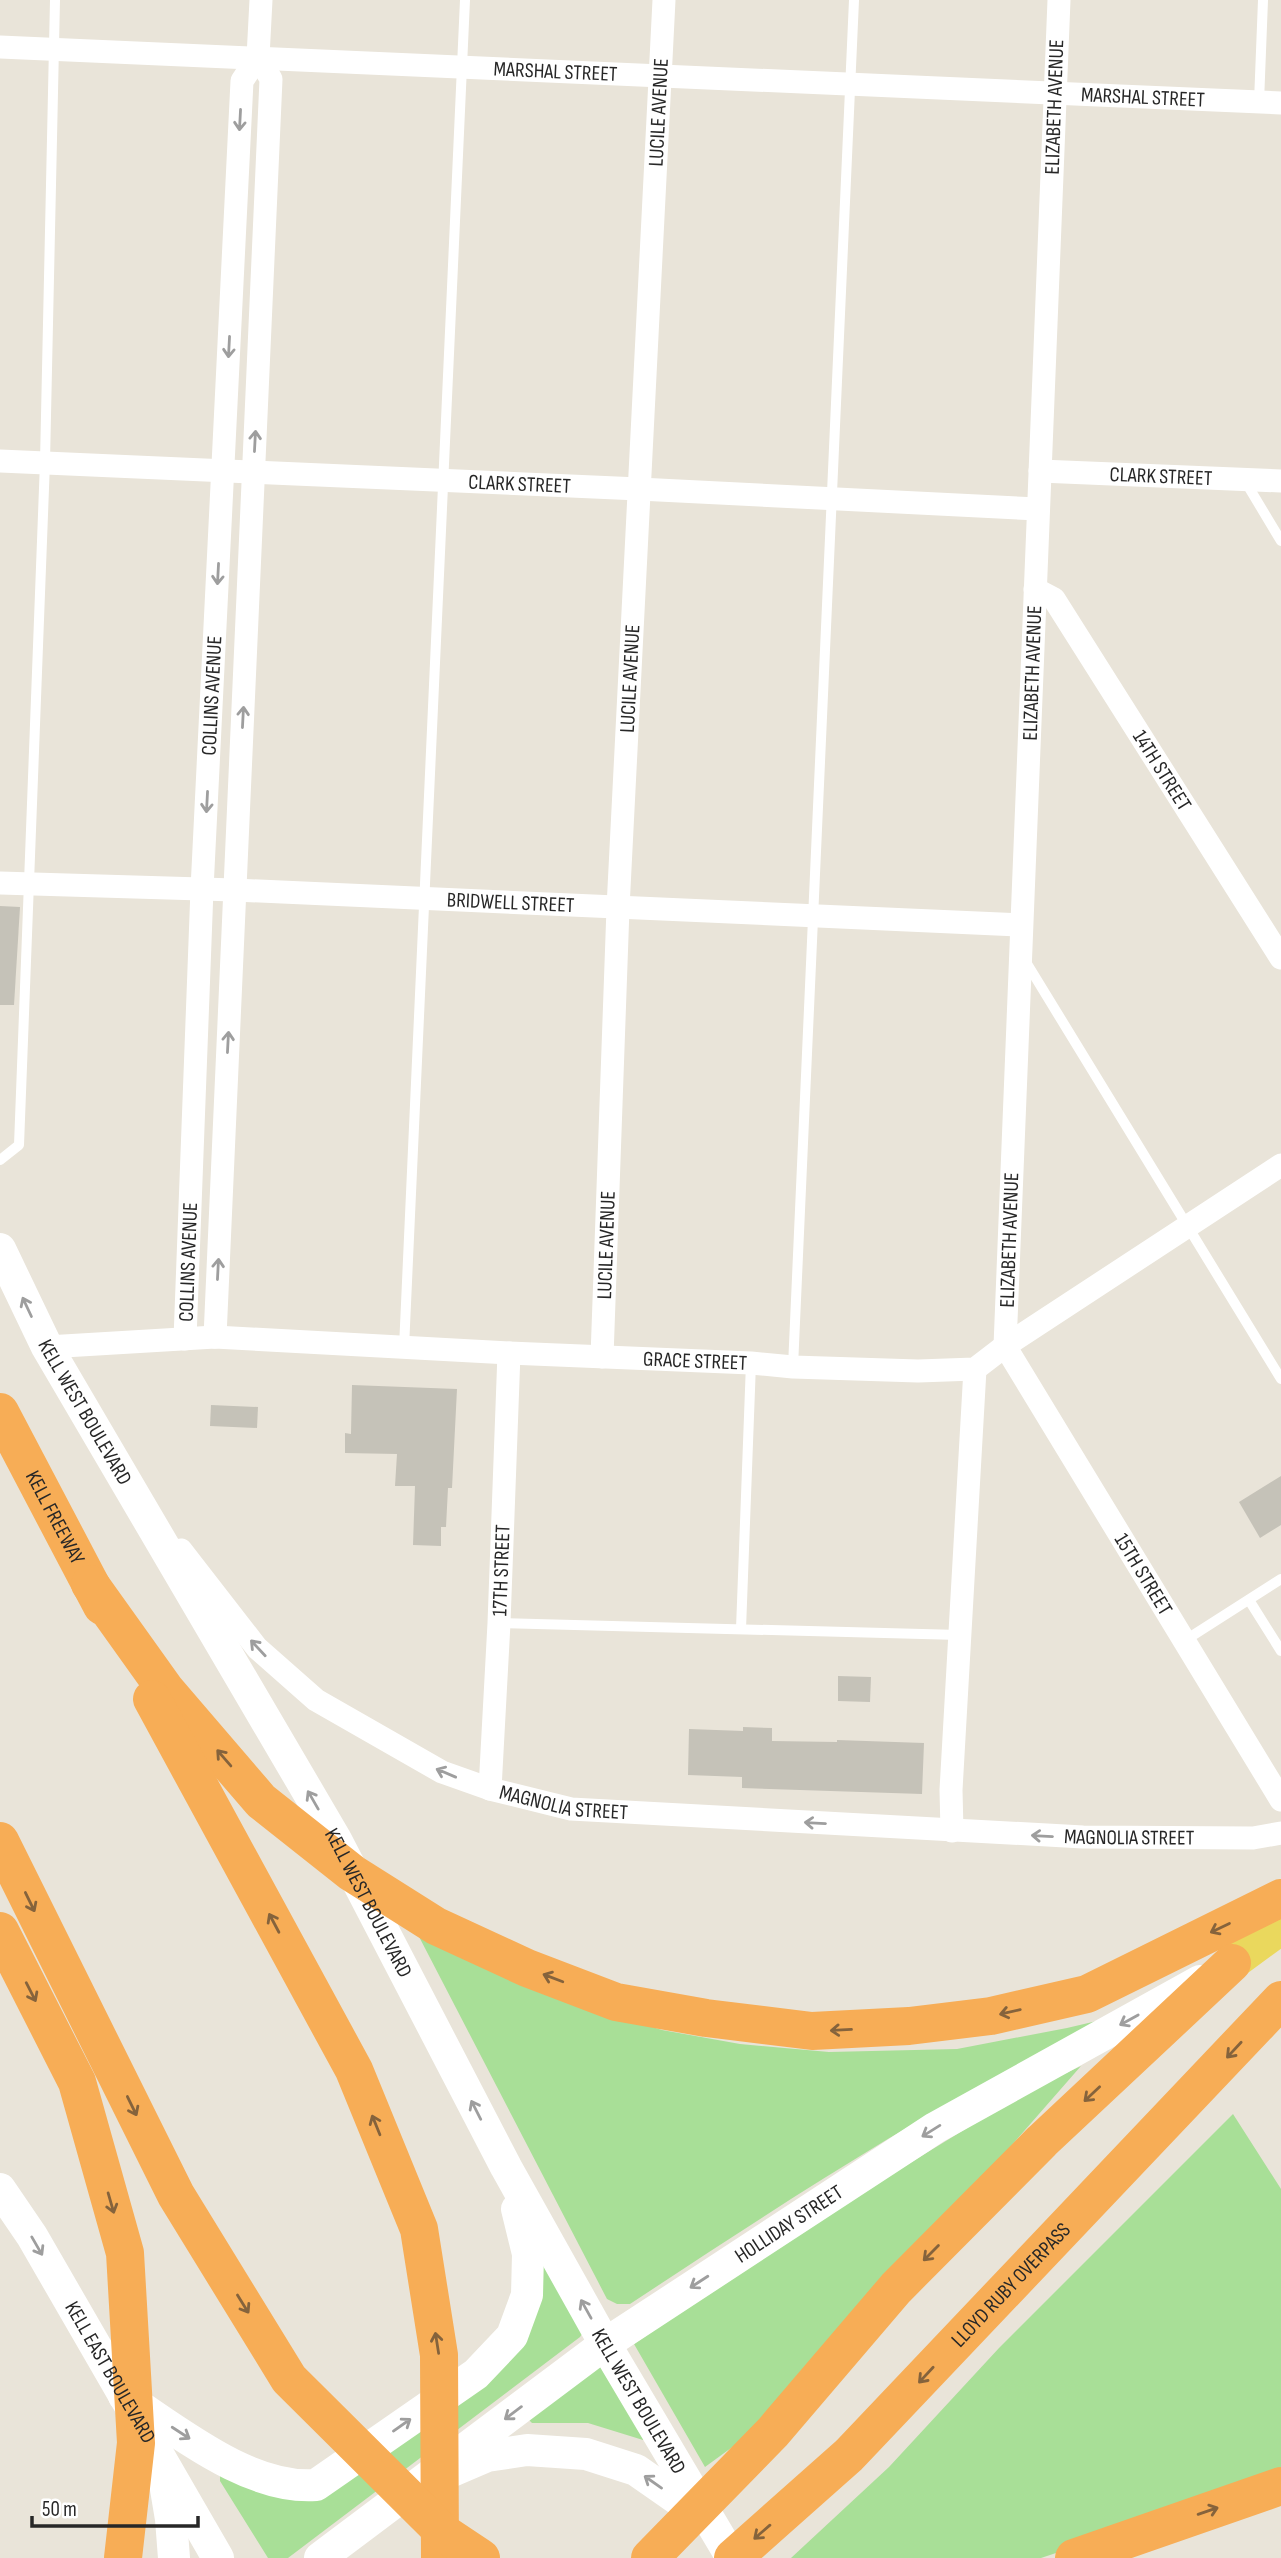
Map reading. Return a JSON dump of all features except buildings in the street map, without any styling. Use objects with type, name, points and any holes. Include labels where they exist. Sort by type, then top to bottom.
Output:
[{"type":"highway","name":"KELL FREEWAY","points":[[0,1412],[90,1584]]},
{"type":"highway","points":[[90,1584],[165,1689],[261,1801],[352,1872],[436,1926],[527,1968],[616,2002],[706,2018],[812,2031],[909,2026],[991,2016],[1087,1994],[1281,1898]]},
{"type":"highway","points":[[90,1584],[354,2070],[419,2229],[439,2355],[440,2558]]},
{"type":"highway","points":[[0,1841],[176,2195],[289,2379],[445,2534],[481,2558]]},
{"type":"highway","points":[[0,1931],[77,2082],[125,2253],[136,2443],[123,2558]]},
{"type":"highway","points":[[650,2558],[773,2432],[896,2288],[1042,2141],[1232,1963]]},
{"type":"highway","name":"LLOYD RUBY OVERPASS","points":[[733,2558],[849,2455],[1281,2000]]},
{"type":"highway","points":[[1074,2558],[1281,2487]]},
{"type":"main road","name":"KELL WEST BOULEVARD","points":[[0,1249],[47,1347],[335,1838],[506,2167],[606,2344],[733,2558]]},
{"type":"main road","name":"HOLLIDAY STREET","points":[[320,2558],[606,2344],[935,2128],[1232,1963],[1281,1927]]},
{"type":"main road","points":[[124,2396],[210,2451],[253,2474],[299,2486],[316,2485],[476,2374],[512,2336],[527,2295],[528,2254],[506,2167]]},
{"type":"main road","name":"KELL EAST BOULEVARD","points":[[0,2189],[32,2236],[218,2558]]},
{"type":"main road","points":[[413,2487],[487,2456],[527,2450],[586,2455],[636,2470],[709,2521]]},
{"type":"main road","points":[[161,2459],[171,2519],[174,2558]]},
{"type":"street","name":"COLLINS AVENUE","points":[[185,1339],[202,889],[242,81],[258,57],[261,0]]},
{"type":"street","name":"LUCILE AVENUE","points":[[602,1357],[618,908],[664,0]]},
{"type":"street","name":"ELIZABETH AVENUE","points":[[1005,1346],[1059,0]]},
{"type":"street","name":"MARSHAL STREET","points":[[0,47],[1270,103]]},
{"type":"street","name":"COLLINS AVENUE","points":[[215,1337],[271,79],[258,57]]},
{"type":"street","name":"CLARK STREET","points":[[0,461],[1038,509]]},
{"type":"street","name":"CLARK STREET","points":[[1040,471],[1281,481]]},
{"type":"street","name":"14TH STREET","points":[[1035,589],[1054,599],[1281,958]]},
{"type":"street","name":"BRIDWELL STREET","points":[[0,883],[235,890],[1021,925]]},
{"type":"street","points":[[952,1831],[951,1790],[975,1369],[1005,1346],[1281,1165]]},
{"type":"street","name":"GRACE STREET","points":[[47,1347],[215,1337],[793,1367],[918,1371],[975,1369]]},
{"type":"street","name":"15TH STREET","points":[[1005,1346],[1281,1800]]},
{"type":"street","name":"MAGNOLIA STREET","points":[[47,1347],[190,1563],[257,1648],[316,1700],[442,1772],[490,1789],[571,1810],[1083,1838],[1253,1839],[1281,1833]]},
{"type":"street","name":"17TH STREET","points":[[490,1789],[509,1353]]},
{"type":"lane","points":[[0,1160],[19,1145],[45,462],[55,0]]},
{"type":"lane","points":[[404,1348],[465,0]]},
{"type":"lane","points":[[793,1367],[854,0]]},
{"type":"lane","points":[[1263,0],[1270,103]]},
{"type":"lane","points":[[1243,479],[1281,541]]},
{"type":"lane","points":[[1020,954],[1281,1379]]},
{"type":"lane","points":[[741,1629],[751,1363]]},
{"type":"lane","points":[[1184,1641],[1281,1578]]},
{"type":"lane","points":[[1249,1601],[1281,1651]]},
{"type":"lane","points":[[499,1623],[960,1635]]},
{"type":"green space","points":[[414,1927],[603,2012],[662,2030],[740,2044],[829,2052],[957,2049],[1118,2016],[991,2080],[929,2115],[808,2188],[630,2304],[617,2304],[607,2299]]},
{"type":"green space","points":[[1081,2066],[775,2416],[705,2467],[634,2344],[777,2247],[886,2178],[1000,2108]]},
{"type":"green space","points":[[1233,2114],[1281,2189],[1281,2478],[1041,2558],[791,2558],[889,2467],[999,2348]]},
{"type":"green space","points":[[540,2257],[584,2331],[580,2337],[288,2558],[268,2558],[220,2481],[220,2475],[277,2495],[501,2368]]},
{"type":"green space","points":[[603,2364],[646,2437],[643,2440],[588,2423],[532,2423],[528,2419]]}]
